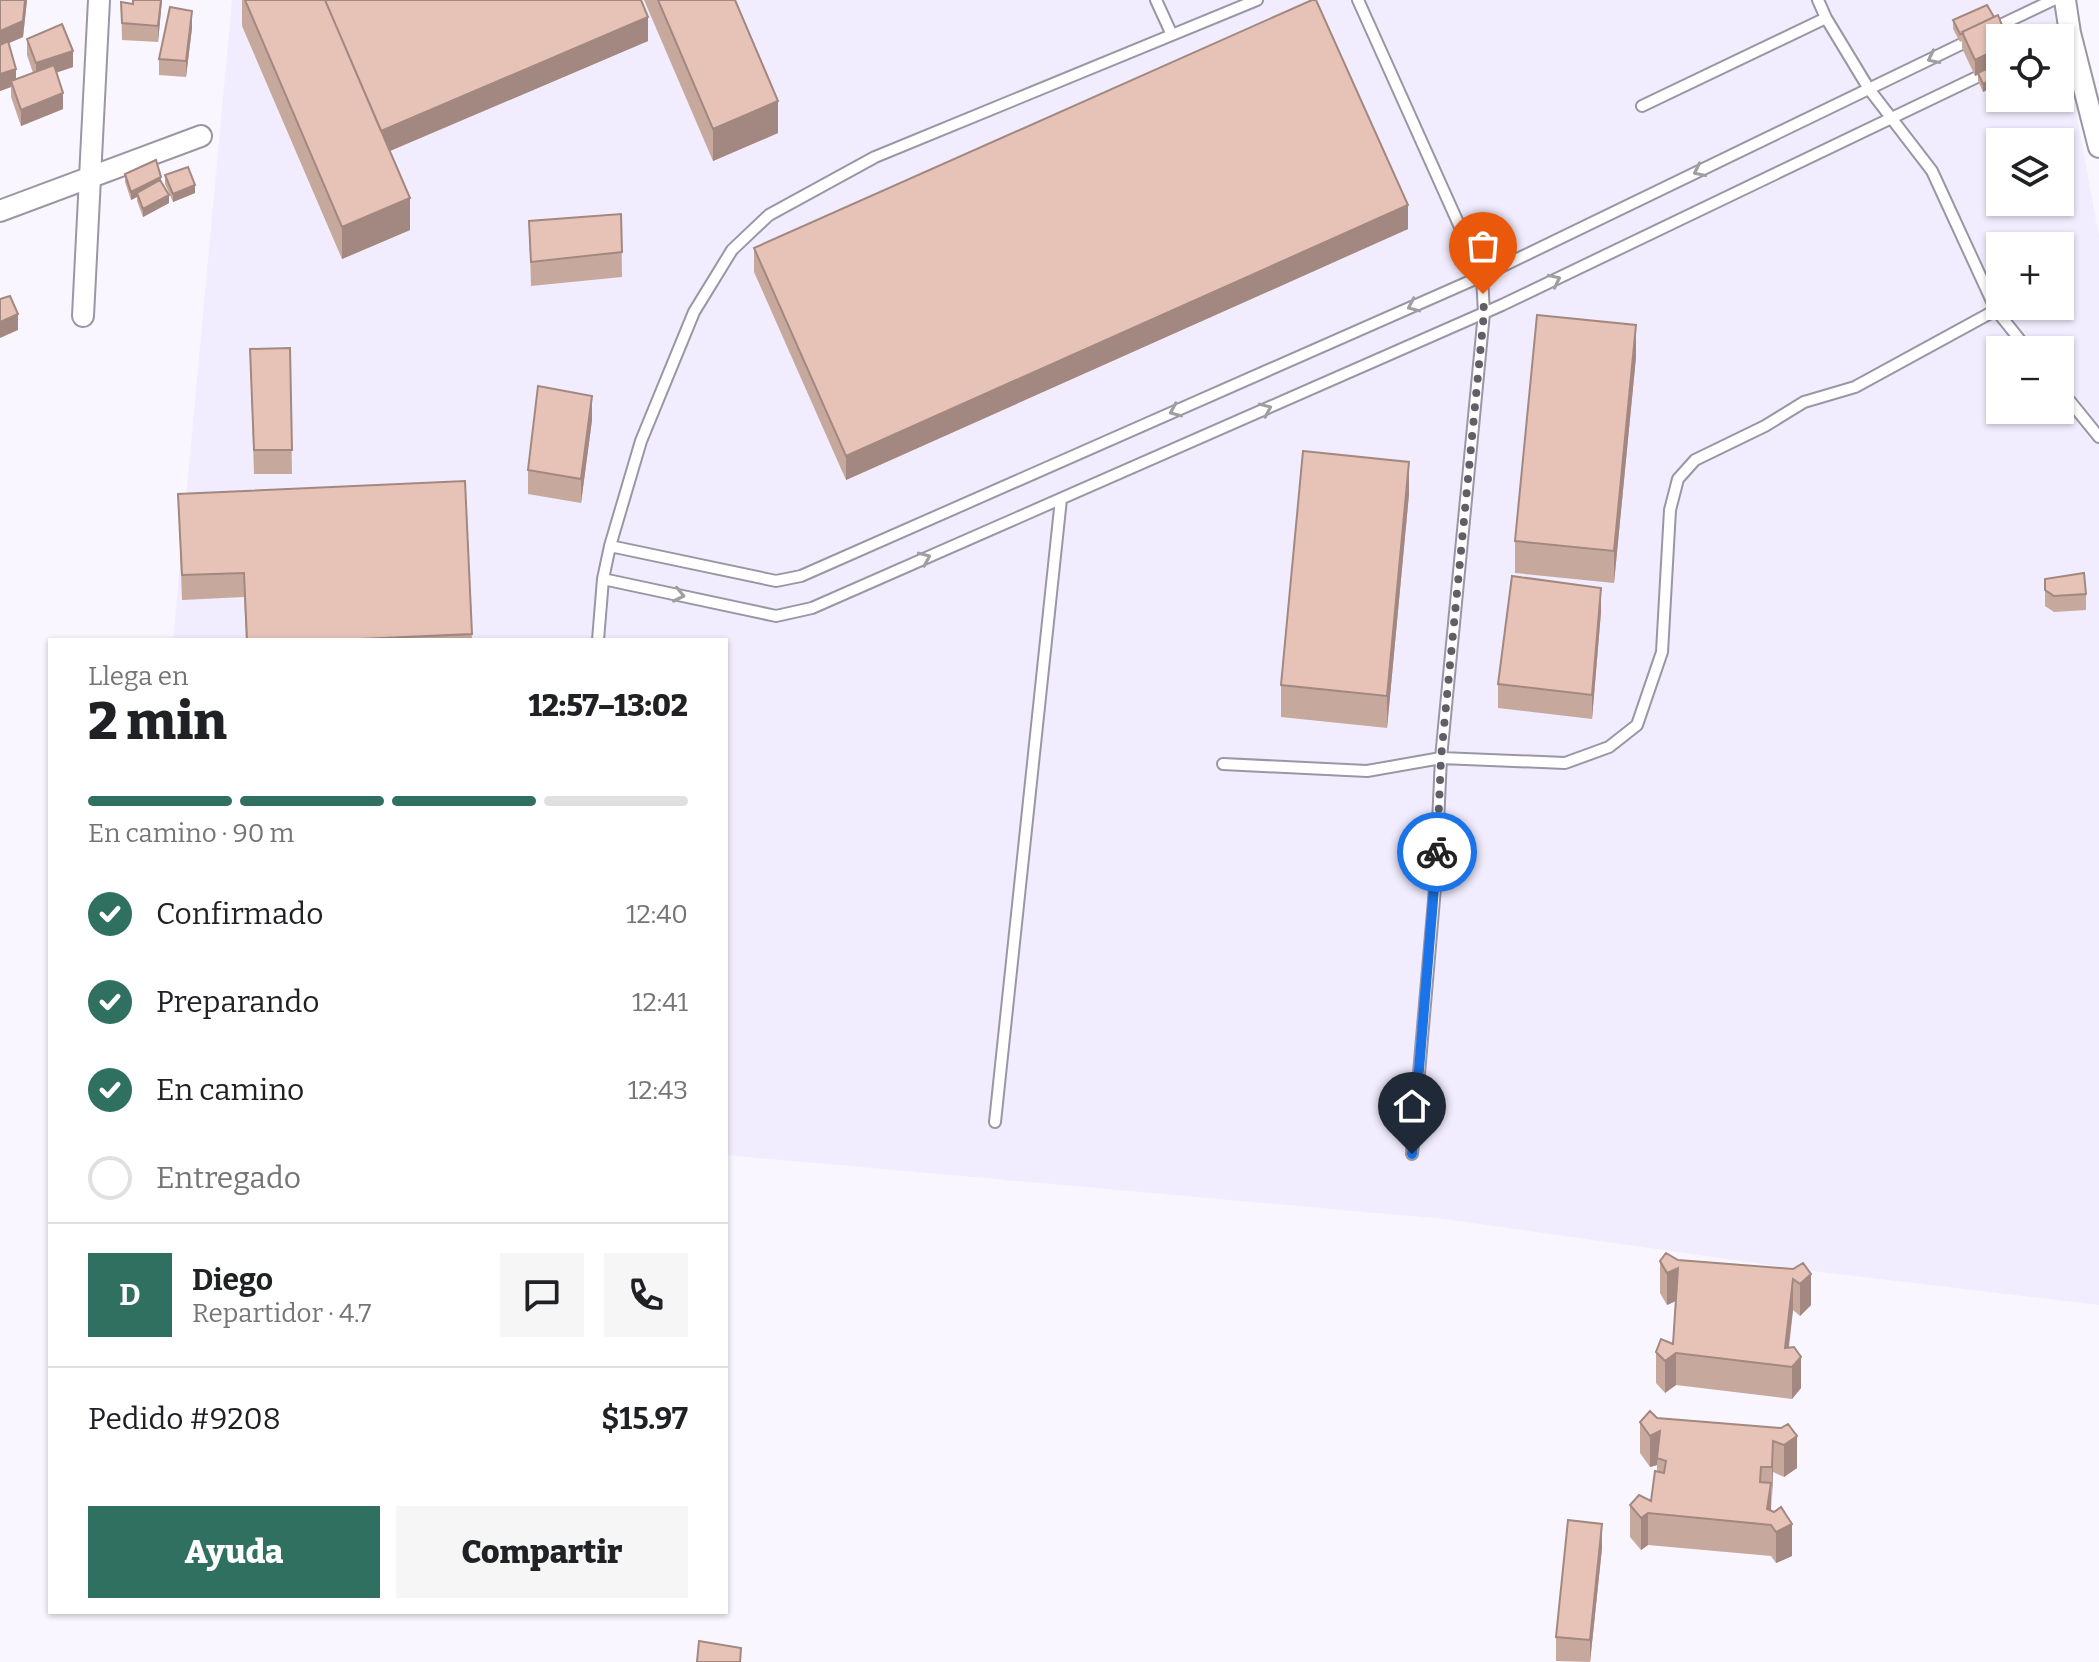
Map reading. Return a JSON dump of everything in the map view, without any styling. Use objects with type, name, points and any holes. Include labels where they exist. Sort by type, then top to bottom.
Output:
[{"type":"street","points":[[83,316],[99,0]]},
{"type":"street","points":[[2065,0],[2065,24]]},
{"type":"street","points":[[2074,65],[2099,147]]},
{"type":"street","points":[[0,211],[201,136]]},
{"type":"lane","points":[[1156,0],[1172,35]]},
{"type":"lane","points":[[598,638],[603,579],[610,546],[641,441],[694,312],[732,250],[769,215],[875,157],[1257,0]]},
{"type":"lane","points":[[1358,0],[1482,276],[1484,313],[1441,758],[1435,888],[1412,1154]]},
{"type":"lane","points":[[1818,0],[1869,89],[1932,171],[1986,288]]},
{"type":"lane","points":[[610,546],[776,581],[801,576],[1482,276],[2053,0]]},
{"type":"lane","points":[[1642,106],[1826,18]]},
{"type":"lane","points":[[603,579],[776,616],[812,608],[1484,313],[1986,73]]},
{"type":"lane","points":[[1223,764],[1367,771],[1441,758],[1565,763],[1609,747],[1637,725],[1662,652],[1670,510],[1678,479],[1695,460],[1765,426],[1804,402],[1855,387],[1986,315]]},
{"type":"lane","points":[[2004,320],[2017,336]]},
{"type":"lane","points":[[2074,406],[2099,437]]},
{"type":"lane","points":[[995,1122],[1061,499]]},
{"type":"shaded area","points":[[232,0],[2055,0],[2059,24],[1986,24],[1986,112],[2074,112],[2074,102],[2099,236],[2099,1305],[1812,1271],[1444,1219],[728,1155],[728,638],[173,638]]},
{"type":"building","points":[[0,0],[25,0],[23,21],[0,31]]},
{"type":"building","points":[[133,0],[161,0],[158,26],[122,23],[121,2],[133,4]]},
{"type":"building","points":[[245,0],[325,0],[410,198],[342,227]]},
{"type":"building","points":[[325,0],[641,0],[648,17],[381,131]]},
{"type":"building","points":[[658,0],[735,0],[778,101],[713,129]]},
{"type":"building","points":[[1316,0],[1408,205],[846,456],[754,248]]},
{"type":"building","points":[[1987,5],[1994,17],[1960,34],[1953,20]]},
{"type":"building","points":[[170,7],[192,11],[186,61],[159,59]]},
{"type":"building","points":[[1998,15],[2002,24],[1986,24],[1986,55],[1975,60],[1962,32]]},
{"type":"building","points":[[62,24],[73,51],[36,63],[27,39]]},
{"type":"building","points":[[8,41],[16,69],[0,74],[0,45]]},
{"type":"building","points":[[54,65],[63,93],[21,110],[11,81]]},
{"type":"building","points":[[1986,69],[1986,83],[1983,84],[1978,73]]},
{"type":"building","points":[[156,160],[161,177],[131,192],[125,174]]},
{"type":"building","points":[[188,167],[195,185],[173,194],[165,175]]},
{"type":"building","points":[[160,180],[169,195],[143,209],[137,193]]},
{"type":"building","points":[[621,214],[622,252],[531,262],[529,221]]},
{"type":"building","points":[[10,296],[18,314],[0,322],[0,299]]},
{"type":"building","points":[[1537,315],[1636,325],[1614,551],[1515,541]]},
{"type":"building","points":[[290,348],[292,450],[254,450],[250,349]]},
{"type":"building","points":[[538,386],[592,396],[581,479],[528,470]]},
{"type":"building","points":[[1303,451],[1409,462],[1387,696],[1281,685]]},
{"type":"building","points":[[465,481],[472,634],[383,638],[247,638],[244,573],[182,575],[178,494]]},
{"type":"building","points":[[2084,573],[2086,594],[2054,596],[2045,590],[2045,579]]},
{"type":"building","points":[[1512,576],[1601,588],[1592,695],[1498,684]]},
{"type":"building","points":[[1666,1253],[1678,1260],[1793,1269],[1803,1263],[1811,1274],[1800,1284],[1793,1279],[1785,1348],[1794,1347],[1801,1357],[1792,1367],[1676,1353],[1665,1361],[1656,1352],[1661,1339],[1673,1344],[1678,1268],[1667,1273],[1660,1261]]},
{"type":"building","points":[[1650,1411],[1657,1418],[1781,1428],[1788,1424],[1797,1436],[1784,1445],[1773,1441],[1772,1467],[1761,1467],[1760,1482],[1771,1483],[1767,1509],[1774,1512],[1781,1507],[1792,1524],[1776,1532],[1771,1525],[1648,1513],[1641,1518],[1630,1505],[1639,1495],[1651,1501],[1655,1471],[1664,1473],[1666,1461],[1657,1458],[1660,1431],[1650,1436],[1640,1422]]},
{"type":"building","points":[[1568,1520],[1602,1524],[1590,1640],[1556,1637]]},
{"type":"building","points":[[699,1641],[741,1648],[740,1662],[697,1662]]},
{"type":"way so far","points":[[1437,852],[1441,758],[1484,313],[1483,294]]},
{"type":"route","points":[[1412,1154],[1437,852]]}]
